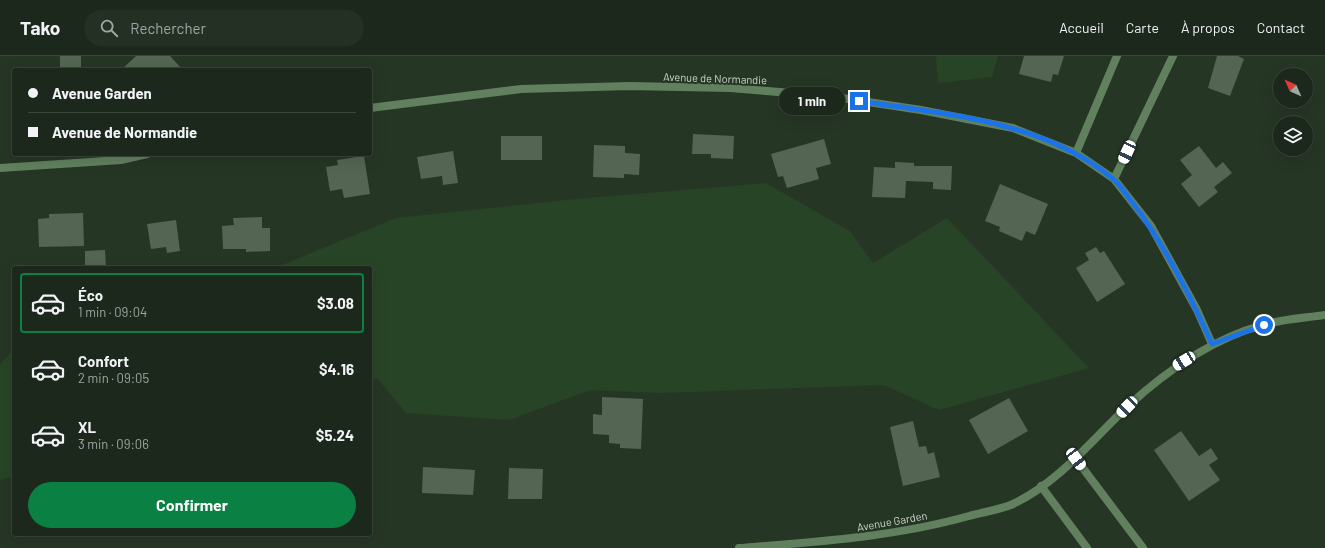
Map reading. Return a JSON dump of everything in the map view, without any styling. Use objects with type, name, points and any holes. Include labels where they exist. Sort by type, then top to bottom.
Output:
[{"type":"street","points":[[1076,153],[1117,56]]},
{"type":"street","points":[[1114,179],[1173,56]]},
{"type":"street","name":"Avenue de Normandie","points":[[372,108],[521,89],[629,86],[730,88],[828,96],[921,110],[1013,128],[1076,153],[1114,179],[1150,226],[1197,310],[1212,344]]},
{"type":"street","points":[[0,168],[120,160],[138,156]]},
{"type":"street","name":"Avenue Garden","points":[[739,548],[854,539],[943,523],[1012,504],[1041,486],[1076,459],[1127,407],[1172,369],[1212,344],[1264,325],[1325,315]]},
{"type":"street","points":[[1076,459],[1143,548]]},
{"type":"street","points":[[1041,486],[1087,548]]},
{"type":"green space","points":[[936,56],[998,56],[992,77],[938,83]]},
{"type":"green space","points":[[766,183],[850,231],[873,263],[947,218],[1089,368],[939,410],[884,385],[660,393],[590,390],[509,420],[406,413],[378,379],[372,380],[372,266],[280,266],[396,218],[566,200]]},
{"type":"green space","points":[[12,350],[12,477],[0,480],[0,365]]},
{"type":"building","points":[[60,56],[81,56],[81,68],[60,68]]},
{"type":"building","points":[[136,56],[170,56],[181,68],[123,68]]},
{"type":"building","points":[[1024,56],[1064,56],[1058,75],[1053,74],[1051,82],[1019,74]]},
{"type":"building","points":[[1217,56],[1238,56],[1244,59],[1230,96],[1208,88]]},
{"type":"building","points":[[693,134],[734,136],[733,159],[711,158],[711,154],[692,154]]},
{"type":"building","points":[[501,136],[542,136],[542,160],[501,160]]},
{"type":"building","points":[[824,139],[831,164],[816,168],[819,179],[787,188],[783,176],[778,177],[771,154]]},
{"type":"building","points":[[594,145],[625,146],[625,153],[640,154],[639,175],[624,174],[624,178],[593,177]]},
{"type":"building","points":[[1199,146],[1216,168],[1223,162],[1232,173],[1214,187],[1218,192],[1199,207],[1181,184],[1192,175],[1180,160]]},
{"type":"building","points":[[453,151],[458,183],[443,185],[442,176],[421,179],[417,157]]},
{"type":"building","points":[[364,156],[370,194],[344,198],[342,189],[330,191],[326,167],[338,165],[337,160]]},
{"type":"building","points":[[895,162],[914,163],[914,166],[952,166],[951,190],[933,189],[933,182],[906,181],[905,198],[872,197],[874,167],[895,168]]},
{"type":"building","points":[[1000,184],[1048,204],[1035,235],[1026,231],[1022,241],[999,231],[1000,227],[985,221]]},
{"type":"building","points":[[83,213],[84,246],[39,247],[38,219],[49,218],[49,214]]},
{"type":"building","points":[[262,217],[262,228],[270,228],[270,251],[246,252],[246,249],[223,249],[222,226],[234,225],[233,218]]},
{"type":"building","points":[[176,220],[180,251],[167,253],[166,247],[151,249],[147,224]]},
{"type":"building","points":[[1096,247],[1100,253],[1104,251],[1125,284],[1097,302],[1076,268],[1089,260],[1085,253]]},
{"type":"building","points":[[105,250],[106,266],[85,266],[85,251]]},
{"type":"building","points":[[602,397],[643,399],[641,449],[620,448],[620,444],[609,443],[609,435],[593,434],[593,414],[602,415]]},
{"type":"building","points":[[1009,398],[1028,431],[988,454],[969,420]]},
{"type":"building","points":[[913,421],[919,447],[926,446],[928,454],[934,452],[940,477],[903,486],[890,427]]},
{"type":"building","points":[[1181,431],[1199,456],[1211,448],[1218,459],[1209,465],[1220,480],[1189,501],[1154,450]]},
{"type":"building","points":[[423,467],[475,470],[473,495],[422,493]]},
{"type":"building","points":[[509,468],[543,469],[542,499],[508,499]]},
{"type":"route","points":[[859,101],[921,110],[1013,128],[1076,153],[1114,179],[1150,226],[1197,310],[1212,344],[1264,325]]}]
